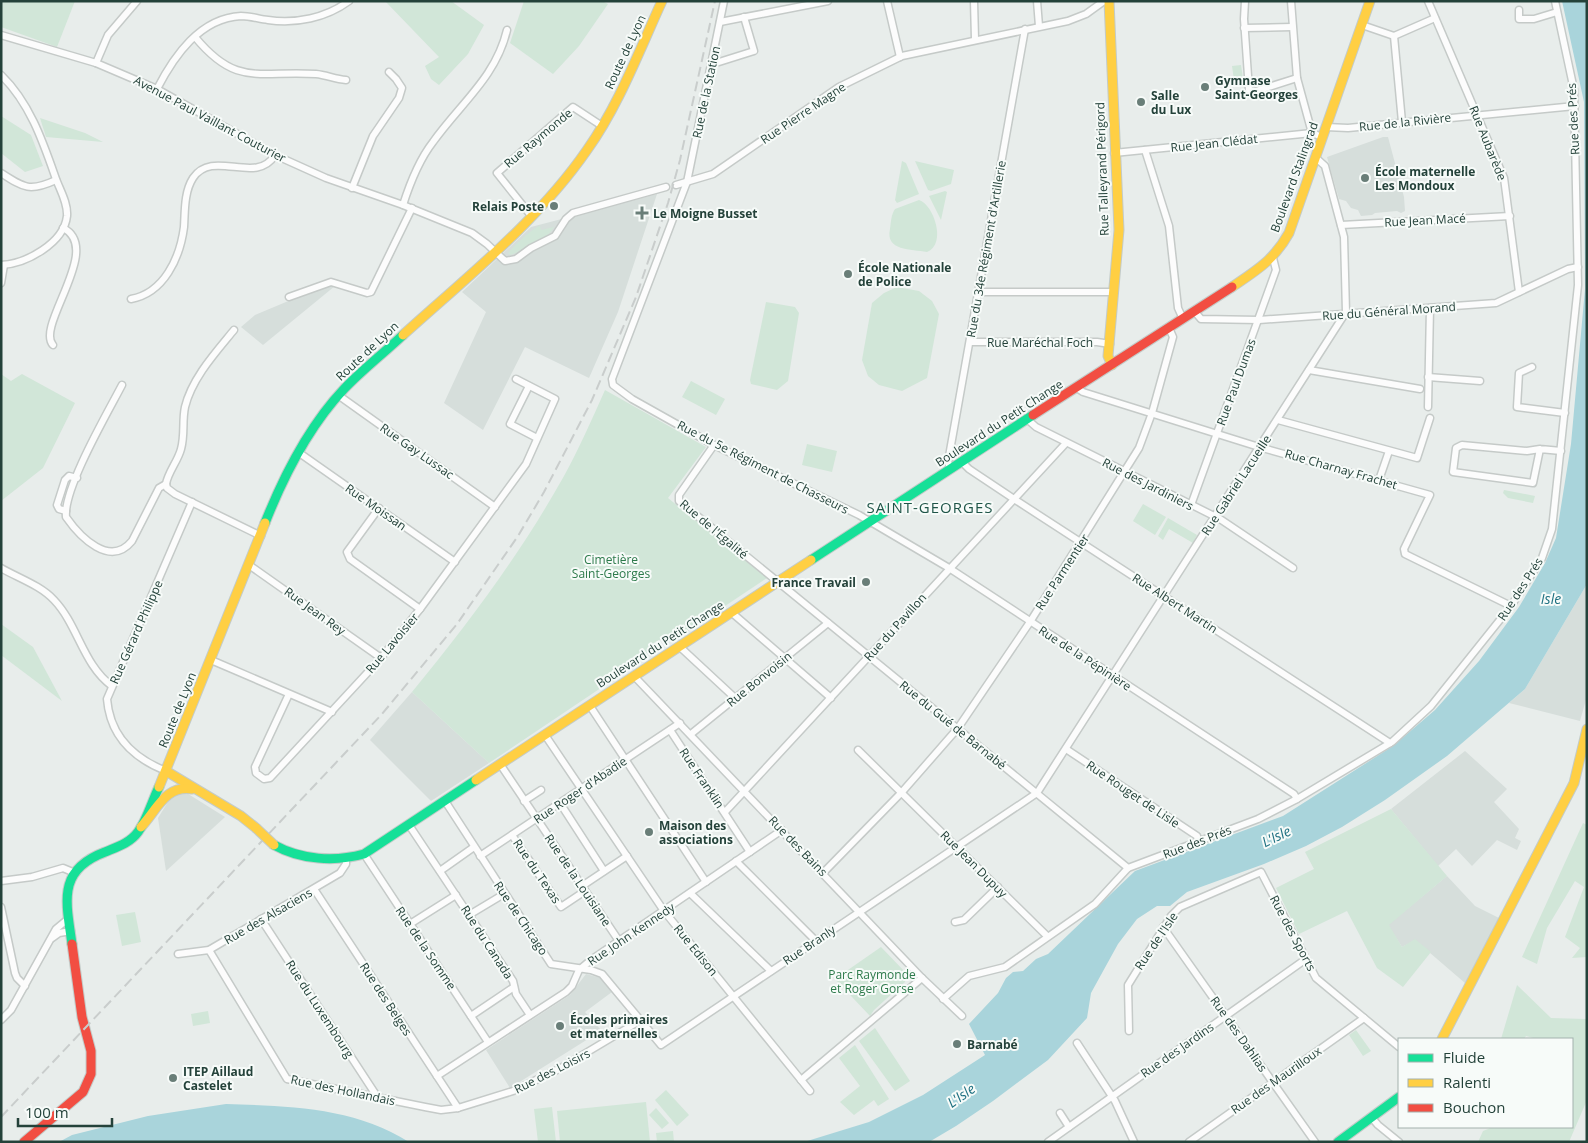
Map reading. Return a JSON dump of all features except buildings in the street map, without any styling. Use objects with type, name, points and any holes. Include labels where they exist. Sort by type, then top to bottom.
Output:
[{"type":"main road","name":"Route de Lyon","points":[[141,827],[166,772],[249,565],[298,452],[319,419],[338,395],[496,252],[532,217],[568,177],[602,126],[620,93],[662,1]]},
{"type":"main road","name":"Rue Talleyrand Périgord","points":[[1109,1],[1114,153],[1119,230],[1108,356],[1112,365]]},
{"type":"main road","name":"Boulevard Stalingrad","points":[[1159,335],[1254,274],[1273,258],[1289,233],[1370,1]]},
{"type":"main road","name":"Boulevard du Petit Change","points":[[166,772],[241,816],[274,845],[294,854],[346,859],[364,854],[950,468],[1159,335]]},
{"type":"main road","points":[[1443,1038],[1574,783],[1587,728]]},
{"type":"main road","points":[[166,772],[168,780],[179,787],[190,788],[205,795]]},
{"type":"main road","points":[[24,1142],[83,1092],[91,1074],[91,1052],[82,1017],[66,895],[75,873],[88,858],[130,841],[153,816],[167,795],[179,787]]},
{"type":"main road","points":[[1338,1142],[1398,1098]]},
{"type":"street","points":[[96,63],[108,35],[138,1]]},
{"type":"street","points":[[157,89],[175,56],[195,37],[214,24],[234,17],[288,21],[305,20],[324,14],[349,1]]},
{"type":"street","name":"Rue de la Station","points":[[687,182],[724,1]]},
{"type":"street","points":[[720,22],[828,1]]},
{"type":"street","points":[[887,1],[900,57]]},
{"type":"street","points":[[974,1],[975,39]]},
{"type":"street","points":[[1037,1],[1039,26]]},
{"type":"street","name":"Rue Pierre Magne","points":[[676,185],[713,174],[839,87],[900,57],[1077,17],[1104,1]]},
{"type":"street","points":[[1245,1],[1244,28],[1249,90],[1256,91],[1297,78]]},
{"type":"street","points":[[1291,1],[1297,78],[1312,133],[1322,137]]},
{"type":"street","name":"Rue Aubarède","points":[[1428,1],[1504,178],[1519,292]]},
{"type":"street","name":"Rue des Prés","points":[[943,999],[969,976],[1005,967],[1095,904],[1128,868],[1258,819],[1297,799],[1390,743],[1431,706],[1511,606],[1542,558],[1552,530],[1578,267],[1575,106],[1573,86],[1555,1]]},
{"type":"street","points":[[1519,10],[1519,19],[1534,19],[1557,12]]},
{"type":"street","points":[[713,60],[719,62],[754,51],[744,17]]},
{"type":"street","points":[[1362,25],[1394,36],[1436,18]]},
{"type":"street","points":[[1244,28],[1292,26]]},
{"type":"street","name":"Rue du 34e Régiment d'Artillerie","points":[[950,468],[948,462],[1025,29]]},
{"type":"street","points":[[402,204],[424,154],[493,68],[507,30]]},
{"type":"street","name":"Avenue Paul Vaillant Couturier","points":[[1,35],[96,63],[157,89],[275,155],[352,188],[402,204],[472,233],[496,252]]},
{"type":"street","points":[[1394,36],[1402,122]]},
{"type":"street","points":[[195,37],[217,61],[233,70],[260,75],[318,74],[332,79],[346,80]]},
{"type":"street","points":[[352,188],[373,136],[400,98],[402,88],[389,72]]},
{"type":"street","points":[[1,75],[29,112],[67,209],[64,228],[38,253],[22,261],[3,265],[1,283]]},
{"type":"street","name":"Rue de la Rivière","points":[[1326,127],[1348,128],[1575,106]]},
{"type":"street","name":"Rue Raymonde","points":[[532,217],[497,173],[573,107],[602,126]]},
{"type":"street","name":"Rue Jean Clédat","points":[[1114,153],[1312,133]]},
{"type":"street","points":[[1145,150],[1169,226],[1178,308],[1183,319]]},
{"type":"street","points":[[131,299],[150,293],[157,287],[174,262],[184,228],[189,186],[200,170],[208,166],[261,168],[270,163],[275,155]]},
{"type":"street","points":[[1315,157],[1325,166],[1344,237],[1346,313]]},
{"type":"street","points":[[1,173],[24,187],[32,189],[56,180]]},
{"type":"street","name":"Rue du 5e Régiment de Chasseurs","points":[[687,182],[612,379],[613,385],[619,392],[714,445],[870,522]]},
{"type":"street","points":[[496,252],[505,261],[512,261],[554,236],[566,219],[573,213],[666,187]]},
{"type":"street","points":[[288,297],[331,282],[367,293],[371,292],[412,208]]},
{"type":"street","name":"Rue Jean Macé","points":[[1341,225],[1510,216]]},
{"type":"street","points":[[53,345],[50,341],[49,331],[64,295],[76,254],[75,239],[64,228]]},
{"type":"street","name":"Rue Paul Dumas","points":[[1191,505],[1276,270],[1273,258]]},
{"type":"street","name":"Rue du Général Morand","points":[[1194,312],[1201,319],[1259,320],[1496,303],[1568,269],[1578,267]]},
{"type":"street","points":[[978,292],[1114,292]]},
{"type":"street","points":[[1428,407],[1430,308]]},
{"type":"street","name":"Rue Gabriel Lacueille","points":[[1037,793],[1165,597],[1346,313]]},
{"type":"street","name":"Rue Parmentier","points":[[823,873],[902,792],[958,728],[1082,542],[1144,438],[1173,337],[1169,328]]},
{"type":"street","points":[[122,385],[85,455],[66,511],[69,520],[97,548],[108,552],[116,552],[128,546],[159,488],[166,484],[180,452],[184,433],[185,408],[192,389],[210,359],[234,330]]},
{"type":"street","name":"Rue Maréchal Foch","points":[[970,342],[1097,342],[1110,344]]},
{"type":"street","points":[[1532,367],[1519,373],[1516,407],[1565,413]]},
{"type":"street","points":[[1309,370],[1420,389]]},
{"type":"street","points":[[1428,376],[1480,381]]},
{"type":"street","points":[[516,379],[529,386],[510,424],[537,438]]},
{"type":"street","name":"Rue Lavoisier","points":[[290,694],[255,767],[256,773],[261,778],[267,780],[381,658],[420,609],[526,464],[555,399],[529,386]]},
{"type":"street","name":"Rue Charnay Frachet","points":[[1077,388],[1084,392],[1260,448],[1430,495],[1404,549],[1405,554],[1511,606]]},
{"type":"street","name":"Rue Gay Lussac","points":[[338,395],[495,506]]},
{"type":"street","points":[[1278,420],[1417,458],[1430,418]]},
{"type":"street","name":"Rue des Jardiniers","points":[[1027,419],[1036,427],[1066,443],[1215,518],[1293,568]]},
{"type":"street","name":"Rue du Pavillon","points":[[725,812],[948,568],[1066,443]]},
{"type":"street","name":"Rue de l'Égalité","points":[[714,445],[679,495],[679,501],[778,582]]},
{"type":"street","points":[[1540,449],[1533,483],[1453,472],[1456,448],[1462,445],[1527,451],[1540,449],[1561,451]]},
{"type":"street","points":[[1379,480],[1389,451]]},
{"type":"street","name":"Rue Moissan","points":[[298,452],[455,562]]},
{"type":"street","name":"Rue Albert Martin","points":[[962,462],[968,469],[1390,743]]},
{"type":"street","points":[[66,511],[59,509],[57,505],[65,480],[69,476],[77,478]]},
{"type":"street","points":[[166,484],[169,490],[261,536]]},
{"type":"street","name":"Rue Gérard Philippe","points":[[166,772],[136,756],[124,744],[109,711],[108,699],[192,502]]},
{"type":"street","points":[[378,508],[347,552],[350,559],[420,609]]},
{"type":"street","name":"Rue de la Pépinière","points":[[870,522],[948,568],[1294,794],[1297,799]]},
{"type":"street","name":"Rue Jean Rey","points":[[249,565],[381,658]]},
{"type":"street","points":[[1,568],[41,589],[54,599],[96,668],[112,686]]},
{"type":"street","name":"Rue du Gué de Barnabé","points":[[778,582],[1128,868]]},
{"type":"street","points":[[731,612],[830,698]]},
{"type":"street","name":"Rue Bonvoisin","points":[[690,734],[828,623]]},
{"type":"street","points":[[680,647],[735,698]]},
{"type":"street","points":[[211,660],[332,712]]},
{"type":"street","name":"Rue des Bains","points":[[634,676],[922,978],[962,1016]]},
{"type":"street","points":[[278,689],[282,681]]},
{"type":"street","points":[[590,706],[706,882]]},
{"type":"street","name":"Rue Roger d'Abadie","points":[[480,856],[680,724]]},
{"type":"street","name":"Rue Franklin","points":[[670,730],[750,852]]},
{"type":"street","name":"Rue Edison","points":[[546,735],[664,911],[810,1091]]},
{"type":"street","name":"Rue Rouget de Lisle","points":[[1066,749],[1197,836],[1198,841]]},
{"type":"street","name":"Rue Jean Dupuy","points":[[858,750],[1047,936]]},
{"type":"street","name":"Rue de la Louisiane","points":[[500,764],[619,941]]},
{"type":"street","points":[[524,801],[541,790]]},
{"type":"street","name":"Rue Branly","points":[[661,1044],[1037,793]]},
{"type":"street","name":"Rue de Chicago","points":[[445,801],[551,964],[579,970],[591,970],[602,974],[661,1044]]},
{"type":"street","points":[[560,803],[604,871]]},
{"type":"street","name":"Rue du Canada","points":[[409,825],[469,915],[530,1015]]},
{"type":"street","name":"Rue John Kennedy","points":[[437,1076],[572,986],[579,970],[782,830]]},
{"type":"street","name":"Rue du Texas","points":[[512,835],[561,907],[584,888]]},
{"type":"street","points":[[440,870],[474,847]]},
{"type":"street","name":"Rue de la Somme","points":[[364,854],[488,1042]]},
{"type":"street","points":[[584,888],[604,871],[627,856]]},
{"type":"street","name":"Rue des Alsaciens","points":[[178,954],[209,950],[342,871],[346,859]]},
{"type":"street","points":[[736,861],[816,941]]},
{"type":"street","points":[[1,881],[25,879],[63,868],[75,873]]},
{"type":"street","name":"Rue de l'Isle","points":[[1129,1031],[1128,985],[1163,928],[1180,907],[1260,872]]},
{"type":"street","name":"Rue des Sports","points":[[1260,872],[1316,978],[1398,1046]]},
{"type":"street","points":[[955,922],[964,920],[998,887]]},
{"type":"street","name":"Rue des Belges","points":[[314,889],[458,1108]]},
{"type":"street","points":[[690,893],[771,971]]},
{"type":"street","points":[[469,915],[504,894]]},
{"type":"street","points":[[410,924],[456,895]]},
{"type":"street","points":[[1,906],[15,973],[25,986]]},
{"type":"street","points":[[1,1020],[11,1010],[60,924],[68,918]]},
{"type":"street","name":"Rue du Luxembourg","points":[[262,919],[378,1098]]},
{"type":"street","name":"Rue des Dahlias","points":[[1163,928],[1315,1142]]},
{"type":"street","points":[[49,941],[59,933],[71,932]]},
{"type":"street","name":"Rue des Hollandais","points":[[209,950],[287,1079],[441,1110],[458,1108]]},
{"type":"street","name":"Rue des Jardins","points":[[1048,1142],[1306,959]]},
{"type":"street","points":[[801,1080],[922,978]]},
{"type":"street","points":[[471,1016],[514,987]]},
{"type":"street","name":"Rue des Maurilloux","points":[[1189,1142],[1364,1018]]},
{"type":"street","name":"Rue des Loisirs","points":[[458,1108],[513,1091],[559,1069],[640,1020]]},
{"type":"street","points":[[1077,1043],[1113,1096],[1134,1142]]},
{"type":"street","points":[[1060,1113],[1070,1127]]},
{"type":"street","points":[[1372,1118],[1399,1142]]},
{"type":"shaded area","name":"École maternelle Les Mondoux","points":[[1383,137],[1388,137],[1404,197],[1405,211],[1401,213],[1397,211],[1361,216],[1358,210],[1351,208],[1346,201],[1339,199],[1327,157]]},
{"type":"shaded area","points":[[657,194],[618,312],[589,378],[525,347],[483,430],[444,403],[486,312],[462,292],[531,227]]},
{"type":"shaded area","points":[[324,286],[335,286],[263,345],[241,327],[255,315]]},
{"type":"shaded area","points":[[1587,584],[1587,696],[1580,721],[1509,703],[1525,689]]},
{"type":"shaded area","points":[[412,692],[489,763],[431,801],[370,740]]},
{"type":"shaded area","points":[[1465,751],[1507,789],[1494,802],[1519,829],[1515,838],[1521,841],[1517,850],[1497,840],[1472,866],[1456,849],[1438,866],[1391,809]]},
{"type":"shaded area","points":[[185,792],[225,817],[166,871],[158,818],[171,797]]},
{"type":"shaded area","points":[[1447,876],[1475,906],[1499,918],[1465,983],[1415,940],[1402,947],[1388,925]]},
{"type":"shaded area","name":"Écoles primaires et maternelles","points":[[586,974],[601,978],[612,992],[585,1012],[607,1037],[601,1040],[596,1034],[510,1088],[486,1050],[570,995]]},
{"type":"green space","points":[[1,1],[75,1],[57,47],[1,27]]},
{"type":"green space","points":[[385,1],[451,1],[484,25],[468,54],[439,85],[431,79],[425,66],[439,57]]},
{"type":"green space","points":[[524,1],[602,1],[608,4],[579,46],[553,74],[510,43]]},
{"type":"green space","points":[[1241,65],[1244,85],[1235,87],[1232,66]]},
{"type":"green space","points":[[1,116],[31,135],[43,166],[25,172],[1,153]]},
{"type":"green space","points":[[40,118],[85,133],[103,142],[46,137]]},
{"type":"green space","points":[[902,161],[906,163],[919,194],[897,203],[895,200]]},
{"type":"green space","points":[[915,161],[954,170],[951,184],[931,191],[928,190]]},
{"type":"green space","points":[[947,192],[941,220],[929,196]]},
{"type":"green space","points":[[919,200],[929,209],[936,225],[936,241],[933,248],[927,252],[901,248],[891,241],[889,236],[891,219],[895,209]]},
{"type":"green space","points":[[540,226],[541,230],[554,227],[549,234],[516,253],[510,255],[508,253],[518,242]]},
{"type":"green space","points":[[897,287],[919,291],[932,301],[939,314],[927,378],[902,391],[879,385],[868,376],[862,360],[872,303],[884,293]]},
{"type":"green space","points":[[766,302],[795,307],[799,313],[788,381],[777,390],[751,384],[750,380]]},
{"type":"green space","points":[[1,374],[11,381],[22,374],[75,403],[43,468],[1,501]]},
{"type":"green space","points":[[691,381],[725,399],[716,415],[682,397]]},
{"type":"green space","name":"Cimetière Saint-Georges","points":[[605,390],[706,447],[668,498],[767,578],[671,642],[662,639],[651,645],[647,657],[489,763],[412,692],[473,614],[530,533],[570,466]]},
{"type":"green space","points":[[807,444],[837,451],[832,472],[802,465]]},
{"type":"green space","points":[[1504,490],[1535,496],[1533,503],[1508,498],[1503,493]]},
{"type":"green space","points":[[1143,504],[1166,517],[1155,535],[1133,521]]},
{"type":"green space","points":[[1168,518],[1197,535],[1193,543],[1169,529],[1163,540],[1158,536]]},
{"type":"green space","points":[[1,624],[33,647],[62,701],[1,655]]},
{"type":"green space","points":[[1391,809],[1447,876],[1389,925],[1402,947],[1415,939],[1431,952],[1403,987],[1377,968],[1347,911],[1299,934],[1276,888],[1314,869],[1305,852]]},
{"type":"green space","points":[[1583,823],[1587,825],[1587,957],[1572,958],[1580,948],[1565,937],[1584,887],[1575,881],[1547,928],[1537,964],[1522,957]]},
{"type":"green space","points":[[135,912],[141,942],[122,946],[116,915]]},
{"type":"green space","name":"Parc Raymonde et Roger Gorse","points":[[881,947],[906,973],[905,982],[874,1010],[870,1016],[835,979]]},
{"type":"green space","points":[[1517,985],[1551,1018],[1586,1019],[1587,1100],[1569,1142],[1478,1142],[1483,1131],[1490,1128],[1573,1128],[1573,1038],[1533,1038],[1526,1036],[1525,1038],[1501,1038]]},
{"type":"green space","points":[[208,1011],[210,1023],[193,1026],[191,1014]]},
{"type":"green space","points":[[875,1028],[910,1081],[895,1091],[859,1041]]},
{"type":"green space","points":[[1356,1030],[1371,1051],[1363,1056],[1349,1035]]},
{"type":"green space","points":[[855,1045],[889,1099],[878,1106],[874,1100],[854,1115],[840,1102],[860,1086],[839,1058]]},
{"type":"green space","points":[[666,1090],[689,1115],[677,1126],[655,1100]]},
{"type":"green space","points":[[646,1102],[650,1142],[560,1142],[557,1111]]},
{"type":"green space","points":[[552,1107],[556,1142],[538,1142],[534,1109]]},
{"type":"green space","points":[[656,1108],[669,1123],[662,1129],[649,1115]]},
{"type":"green space","points":[[673,1131],[674,1142],[657,1142],[656,1133]]},
{"type":"water","points":[[1562,1],[1587,1],[1587,584],[1525,689],[1447,756],[1385,800],[1342,827],[1306,846],[1264,864],[1187,892],[1170,906],[1157,906],[1137,919],[1118,944],[1091,993],[1087,1018],[1048,1060],[956,1126],[929,1142],[804,1142],[869,1122],[923,1095],[985,1055],[969,1024],[998,993],[1006,978],[1013,972],[1023,971],[1036,959],[1048,954],[1135,871],[1283,816],[1393,746],[1435,710],[1479,661],[1519,607],[1545,563],[1556,538],[1571,444],[1585,289],[1584,102]]},
{"type":"water","points":[[226,1104],[297,1108],[344,1115],[388,1130],[409,1142],[59,1142],[72,1135],[148,1116]]},
{"type":"railway","points":[[1,1117],[382,714],[457,624],[518,536],[544,492],[592,400],[636,297],[668,203],[680,160],[715,1]]},
{"type":"traffic: fast","points":[[265,523],[280,487],[298,452],[319,419],[351,382],[403,335]]},
{"type":"traffic: fast","points":[[811,560],[1033,415]]},
{"type":"traffic: fast","points":[[274,845],[307,857],[330,859],[364,854],[476,780]]},
{"type":"traffic: fast","points":[[72,944],[67,901],[68,889],[72,878],[79,868],[90,859],[123,844],[135,836],[144,822],[159,787]]},
{"type":"traffic: fast","points":[[1338,1142],[1398,1098]]},
{"type":"traffic: slow","points":[[403,335],[501,247],[547,201],[568,176],[609,115],[662,1]]},
{"type":"traffic: slow","points":[[1109,1],[1119,230],[1108,356],[1112,365]]},
{"type":"traffic: slow","points":[[1232,287],[1257,270],[1271,257],[1289,233],[1370,1]]},
{"type":"traffic: slow","points":[[159,787],[265,523]]},
{"type":"traffic: slow","points":[[476,780],[811,560]]},
{"type":"traffic: slow","points":[[1443,1038],[1574,783],[1587,729]]},
{"type":"traffic: slow","points":[[166,771],[241,816],[256,828]]},
{"type":"traffic: slow","points":[[141,827],[168,795],[175,791],[192,789]]},
{"type":"traffic: slow","points":[[256,828],[274,845]]},
{"type":"traffic: jam","points":[[1033,415],[1232,287]]},
{"type":"traffic: jam","points":[[24,1142],[83,1092],[91,1074],[91,1051],[82,1017],[72,944]]},
{"type":"place","name":"Gymnase Saint-Georges","points":[[1205,87]]},
{"type":"place","name":"Salle du Lux","points":[[1141,102]]},
{"type":"place","name":"École maternelle Les Mondoux","points":[[1365,178]]},
{"type":"place","name":"Relais Poste","points":[[554,206]]},
{"type":"place","name":"Le Moigne Busset","points":[[642,213]]},
{"type":"place","name":"École Nationale de Police","points":[[848,274]]},
{"type":"place","name":"France Travail","points":[[866,582]]},
{"type":"place","name":"Maison des associations","points":[[649,832]]},
{"type":"place","name":"Écoles primaires et maternelles","points":[[560,1026]]},
{"type":"place","name":"Barnabé","points":[[957,1044]]},
{"type":"place","name":"ITEP Aillaud Castelet","points":[[173,1078]]},
{"type":"district","name":"SAINT-GEORGES","points":[[930,507]]},
{"type":"water label","name":"Isle","points":[[1551,598]]},
{"type":"water label","name":"L'Isle","points":[[1276,836]]},
{"type":"water label","name":"L'Isle","points":[[961,1095]]}]
